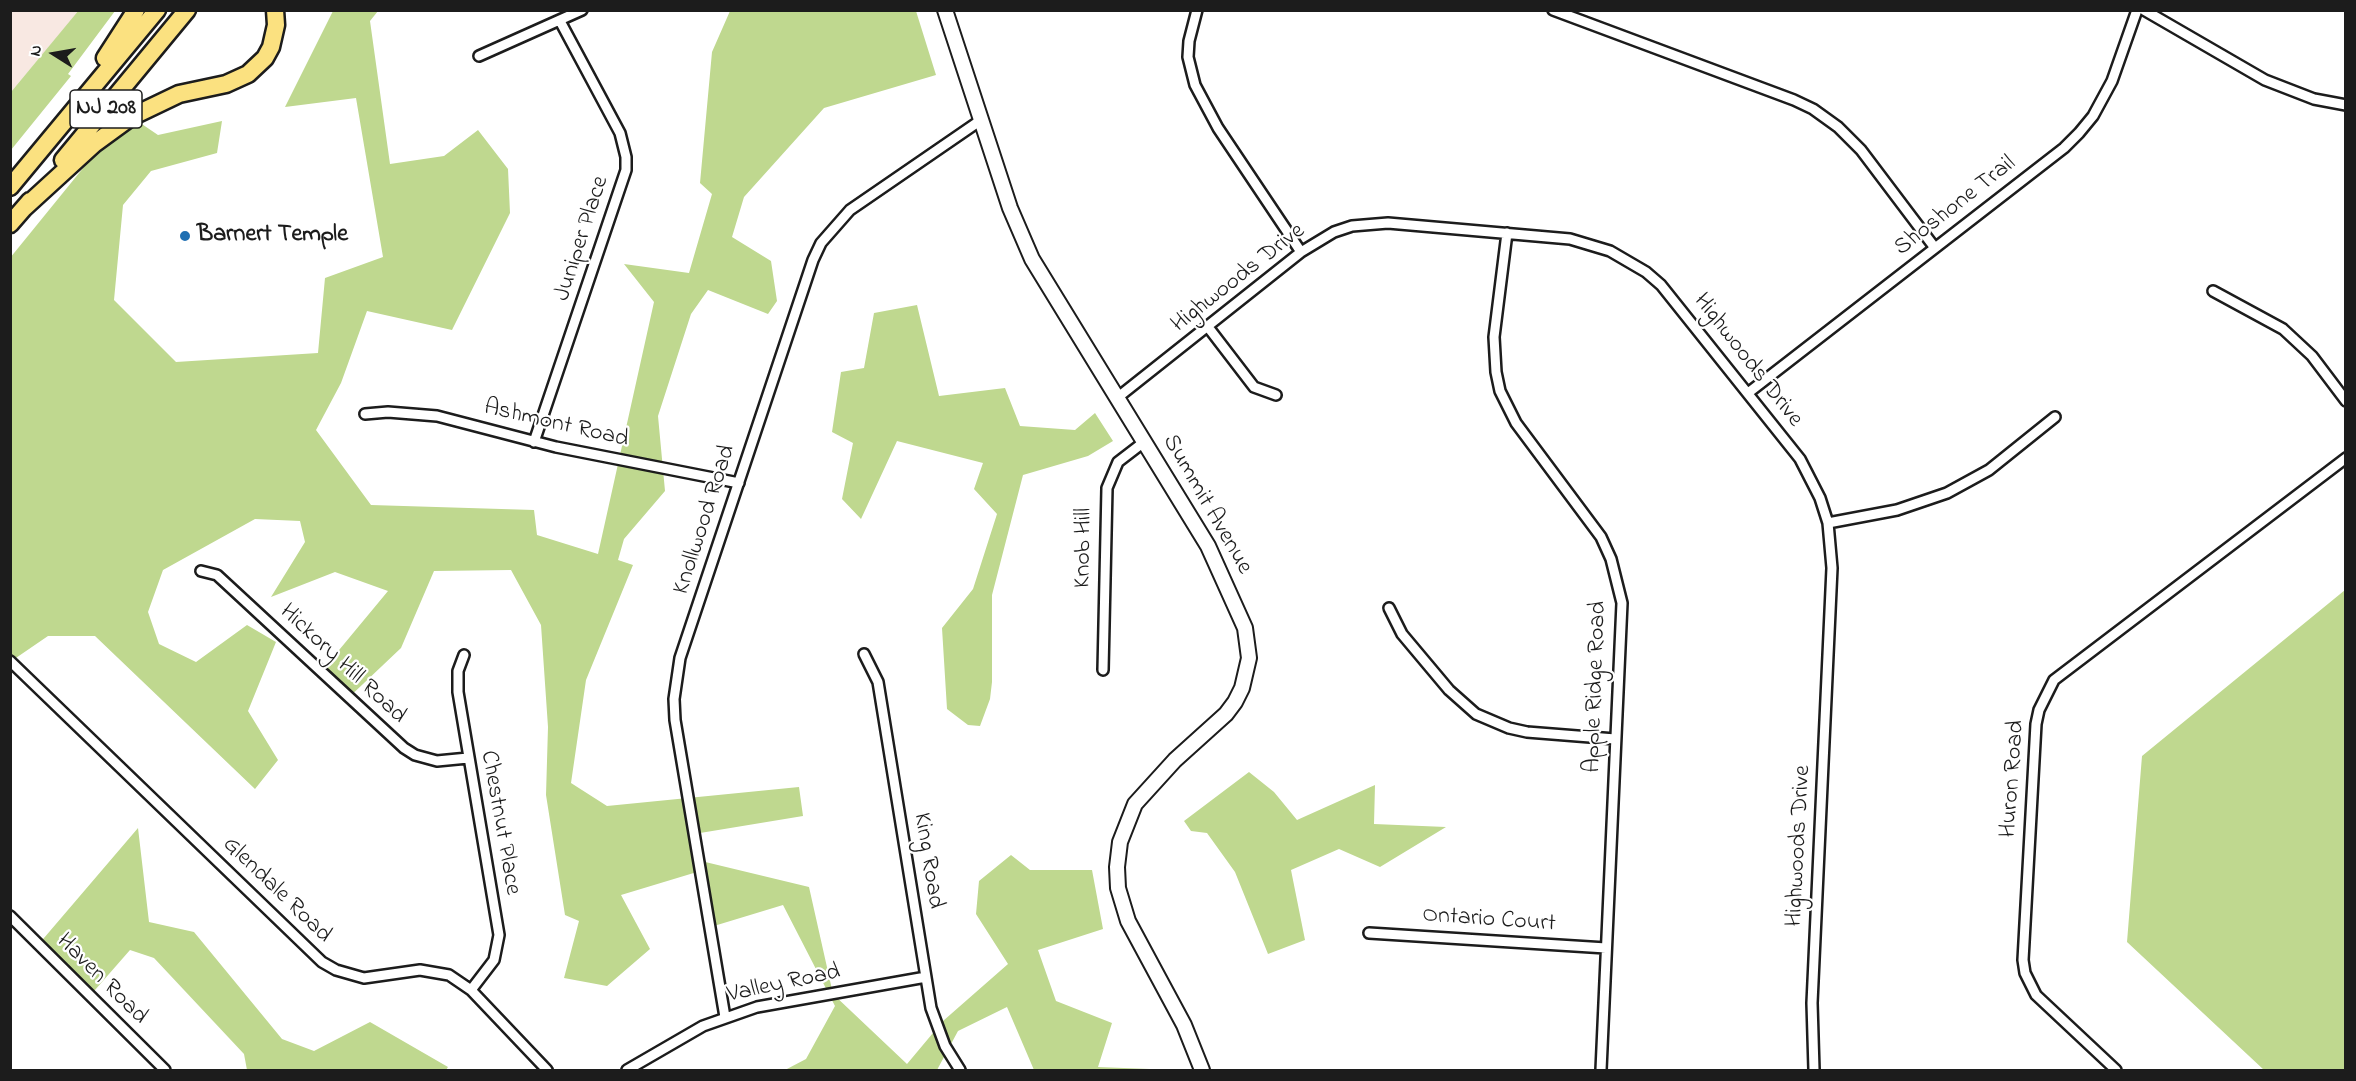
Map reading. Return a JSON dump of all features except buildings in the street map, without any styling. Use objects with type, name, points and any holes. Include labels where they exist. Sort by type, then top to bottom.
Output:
[{"type":"highway","points":[[10,187],[110,51],[136,10]]},
{"type":"highway","name":"NJ 208","points":[[10,187],[157,10]]},
{"type":"highway","name":"NJ 208","points":[[10,224],[187,10]]},
{"type":"highway","points":[[24,207],[94,144],[131,117],[179,94],[226,84],[248,74],[265,58],[271,47],[276,25],[275,10]]},
{"type":"street","points":[[479,57],[582,10]]},
{"type":"street","name":"Summit Avenue","points":[[945,10],[1010,208],[1032,259],[1211,551],[1233,599],[1248,643],[1247,673],[1235,702],[1146,789],[1126,821],[1119,850],[1119,888],[1128,921],[1184,1025],[1202,1071]]},
{"type":"street","points":[[1197,10],[1189,41],[1188,57],[1195,85],[1218,128],[1301,252]]},
{"type":"street","points":[[1553,10],[1813,109],[1832,122],[1861,150],[1935,248]]},
{"type":"street","name":"Shoshone Trail","points":[[1748,393],[2064,148],[2093,116],[2112,81],[2137,10]]},
{"type":"street","points":[[2144,10],[2265,80],[2314,99],[2346,105]]},
{"type":"street","name":"Juniper Place","points":[[534,441],[626,170],[626,157],[620,133],[560,21]]},
{"type":"street","name":"Knollwood Road","points":[[725,1017],[675,720],[674,699],[680,658],[813,260],[821,243],[850,210],[981,120]]},
{"type":"street","name":"Highwoods Drive","points":[[1117,398],[1301,252],[1334,232],[1370,223],[1506,233],[1590,244],[1619,256],[1646,272],[1674,299],[1811,478],[1828,523],[1832,568],[1812,1003],[1814,1071]]},
{"type":"street","name":"Apple Ridge Road","points":[[1506,233],[1494,337],[1496,372],[1504,399],[1516,423],[1589,519],[1611,559],[1618,582],[1623,624],[1615,739],[1601,1071]]},
{"type":"street","points":[[2213,291],[2283,329],[2312,356],[2346,401]]},
{"type":"street","points":[[1208,327],[1254,387],[1276,395]]},
{"type":"street","name":"Ashmont Road","points":[[365,414],[388,412],[437,416],[534,441],[739,483]]},
{"type":"street","points":[[1828,523],[1897,510],[1947,493],[1989,470],[2055,417]]},
{"type":"street","name":"Knob Hill","points":[[1103,670],[1107,488],[1118,462],[1144,442]]},
{"type":"street","name":"Huron Road","points":[[2116,1071],[2037,994],[2025,973],[2024,948],[2036,724],[2039,710],[2054,680],[2346,458]]},
{"type":"street","name":"Hickory Hill Road","points":[[201,571],[217,575],[404,748],[415,755],[437,761],[468,758]]},
{"type":"street","points":[[1389,608],[1402,634],[1449,690],[1476,714],[1501,725],[1527,732],[1615,739]]},
{"type":"street","name":"King Road","points":[[864,654],[878,682],[926,977],[937,1028],[960,1071]]},
{"type":"street","name":"Chestnut Place","points":[[464,655],[458,671],[458,692],[499,935],[495,960],[471,990]]},
{"type":"street","name":"Glendale Road","points":[[10,661],[322,962],[336,970],[364,978],[420,970],[448,975],[471,990],[547,1071]]},
{"type":"street","name":"Haven Road","points":[[10,916],[165,1071]]},
{"type":"street","name":"Ontario Court","points":[[1369,933],[1606,948]]},
{"type":"street","name":"Valley Road","points":[[627,1071],[675,1041],[725,1017],[788,1000],[926,977]]},
{"type":"shaded area","points":[[11,11],[79,11],[11,92]]},
{"type":"green space","points":[[79,10],[115,11],[68,74],[71,76],[11,150],[11,92]]},
{"type":"green space","points":[[333,11],[378,11],[370,21],[390,164],[444,156],[478,130],[508,169],[510,213],[452,330],[367,311],[341,383],[316,430],[371,505],[534,510],[537,535],[598,554],[654,302],[624,264],[689,273],[712,194],[700,183],[712,52],[730,11],[916,11],[936,75],[824,108],[744,197],[732,237],[771,261],[777,301],[768,314],[708,290],[691,314],[658,416],[665,491],[624,539],[618,560],[633,565],[586,680],[571,783],[607,806],[799,787],[803,816],[694,834],[697,860],[809,887],[833,994],[907,1064],[943,1021],[1008,964],[976,914],[979,881],[1011,855],[1030,870],[1092,870],[1103,929],[1038,950],[1056,1001],[1112,1023],[1098,1067],[1176,1070],[1034,1070],[1007,1007],[958,1031],[937,1070],[785,1070],[806,1059],[835,1006],[783,905],[704,929],[697,872],[621,895],[650,949],[607,986],[564,978],[579,921],[565,915],[546,795],[548,727],[541,625],[511,570],[434,571],[401,648],[344,702],[320,673],[388,591],[335,572],[271,597],[305,542],[300,521],[255,519],[163,570],[148,612],[159,644],[196,662],[247,625],[276,642],[248,711],[278,760],[255,789],[95,636],[48,636],[10,662],[10,258],[127,114],[158,135],[222,121],[217,153],[151,171],[123,205],[114,300],[176,362],[318,353],[325,278],[383,257],[356,98],[285,107]]},
{"type":"green space","points":[[917,305],[939,396],[1005,388],[1020,426],[1075,430],[1095,413],[1113,441],[1088,456],[1023,475],[992,595],[992,682],[990,699],[980,726],[968,725],[947,709],[942,628],[973,589],[997,514],[974,489],[983,463],[897,441],[861,519],[842,499],[853,443],[832,432],[841,372],[864,368],[874,313]]},
{"type":"green space","points":[[2345,590],[2345,1070],[2264,1070],[2127,942],[2142,756]]},
{"type":"green space","points":[[1249,772],[1274,792],[1297,820],[1375,785],[1374,824],[1446,827],[1380,867],[1339,849],[1291,870],[1305,940],[1268,954],[1235,872],[1207,833],[1191,831],[1184,821]]},
{"type":"green space","points":[[138,828],[149,922],[194,932],[282,1039],[314,1051],[370,1022],[448,1067],[446,1070],[247,1070],[244,1054],[154,958],[130,950],[88,998],[38,945]]},
{"type":"place","name":"Barnert Temple","points":[[185,236]]}]
